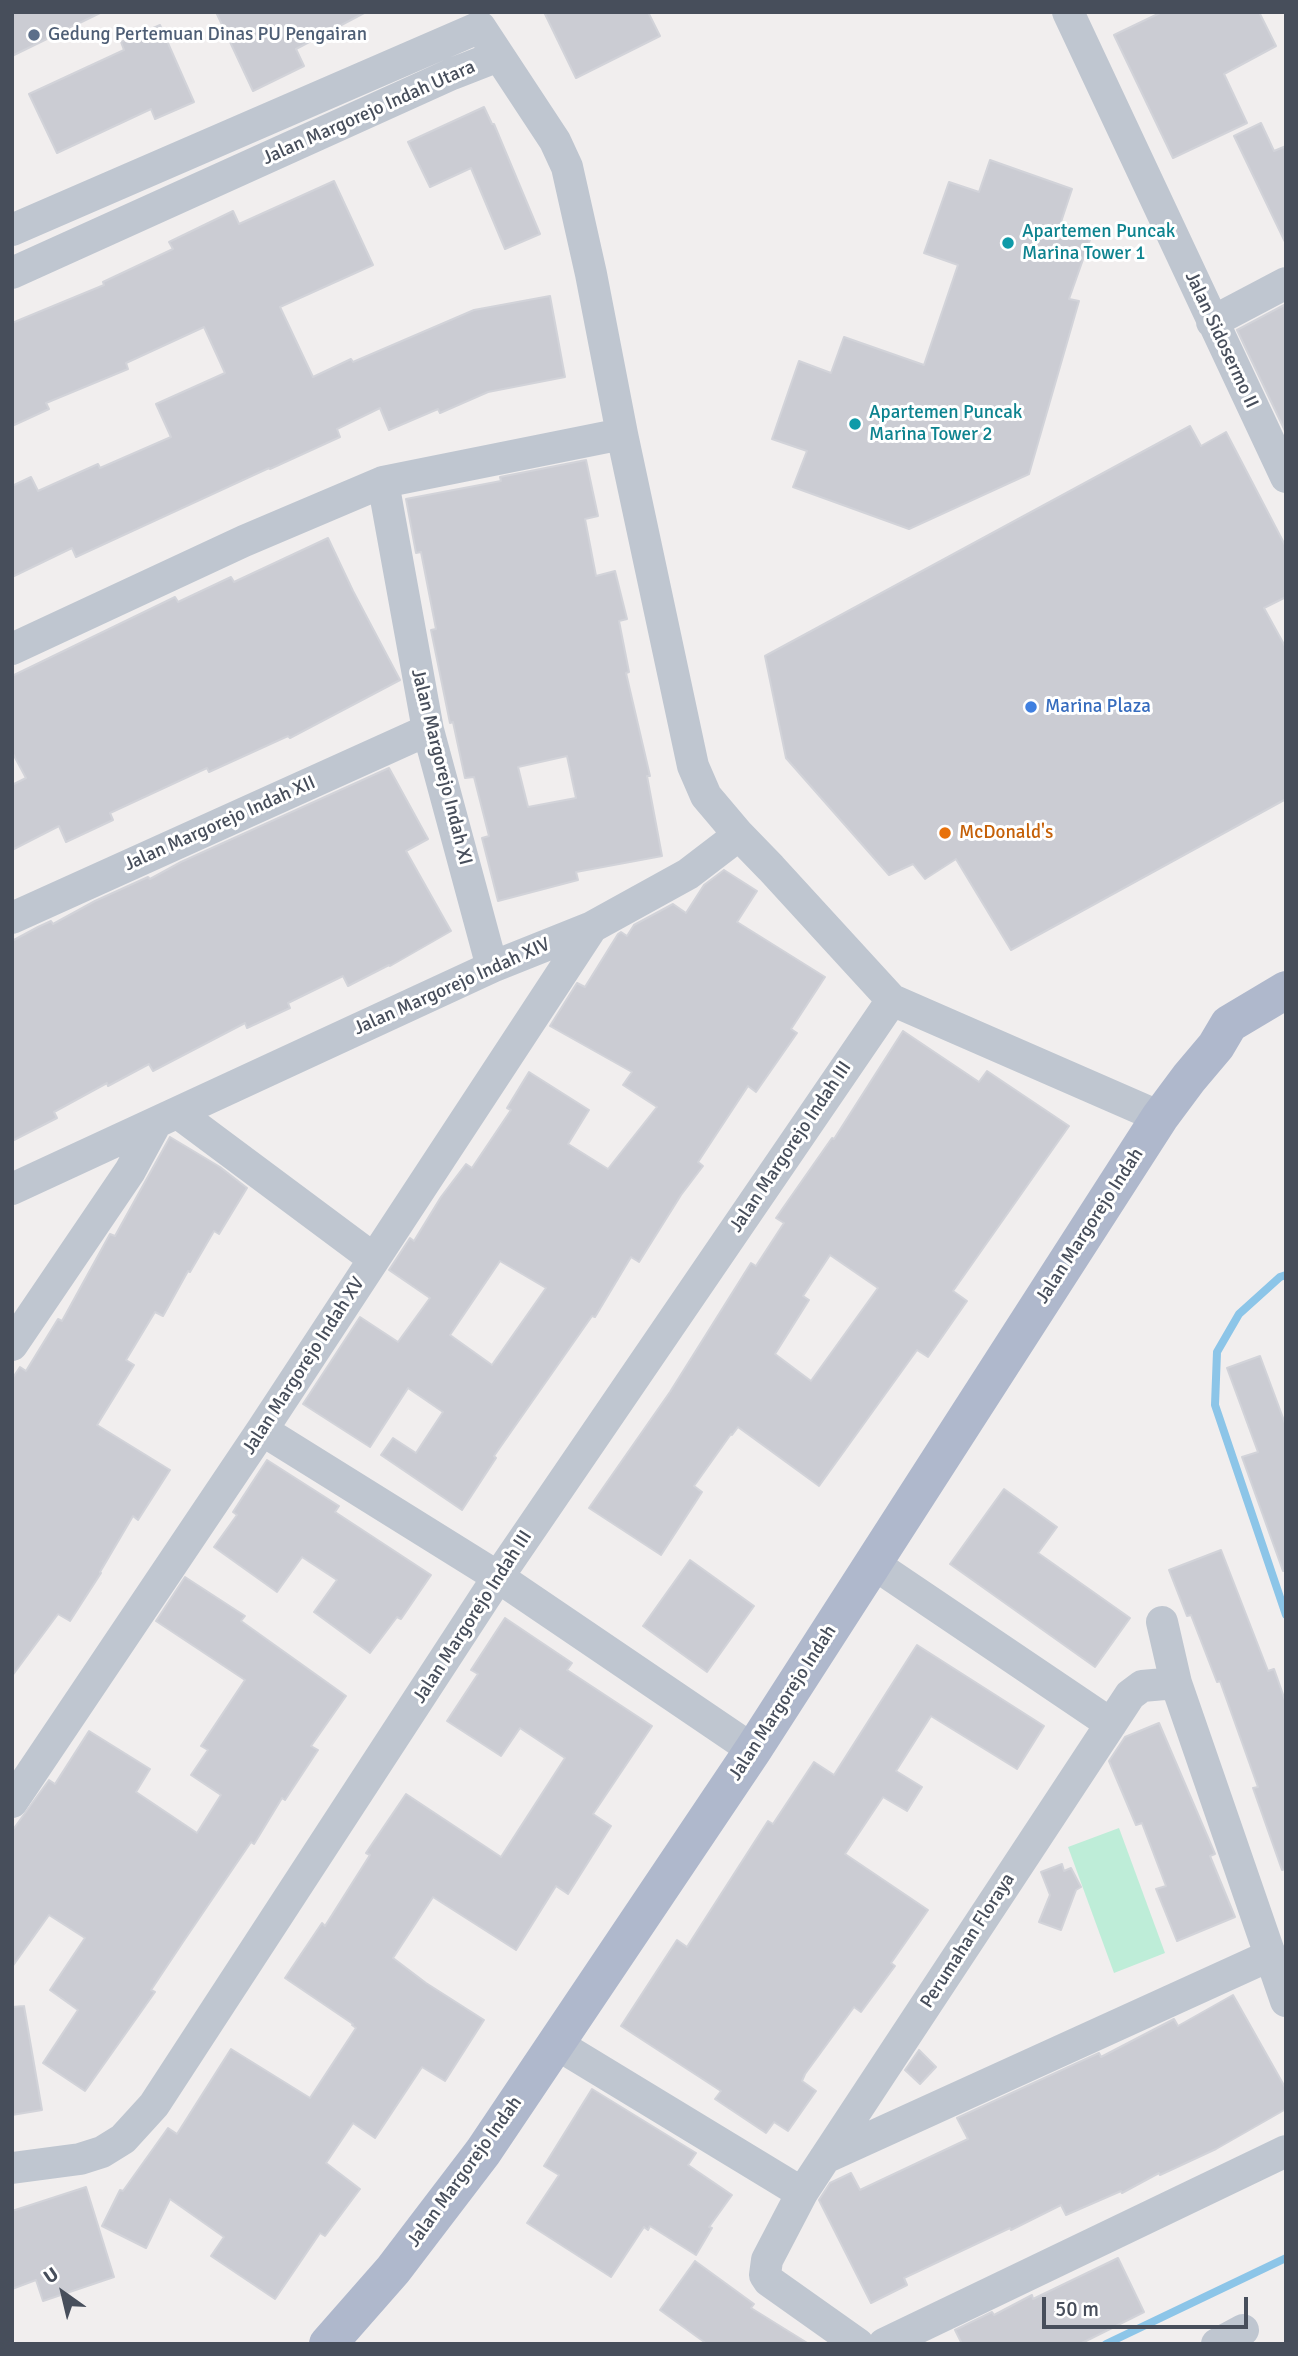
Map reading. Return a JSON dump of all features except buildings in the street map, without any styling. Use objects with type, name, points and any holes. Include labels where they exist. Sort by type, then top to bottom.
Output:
[{"type":"main road","name":"Jalan Margorejo Indah","points":[[328,2344],[393,2270],[483,2152],[753,1750],[1160,1117],[1230,1024],[1286,989]]},
{"type":"main road","points":[[1216,1046],[1239,1040],[1286,1013]]},
{"type":"street","name":"Jalan Sidosermo II","points":[[1068,12],[1286,477]]},
{"type":"street","name":"Jalan Margorejo Indah Utara","points":[[12,230],[480,27],[498,57],[452,74],[12,273]]},
{"type":"street","points":[[498,57],[555,141],[567,167],[693,766],[706,796],[892,1000],[1160,1117]]},
{"type":"street","points":[[1212,322],[1286,283]]},
{"type":"street","points":[[12,649],[244,541],[383,482],[622,434]]},
{"type":"street","name":"Jalan Margorejo Indah XI","points":[[383,482],[428,730],[492,967]]},
{"type":"street","name":"Jalan Margorejo Indah XII","points":[[12,918],[428,730]]},
{"type":"street","name":"Jalan Margorejo Indah XIV","points":[[12,1189],[492,967],[592,927],[688,874],[739,835]]},
{"type":"street","name":"Jalan Margorejo Indah XV","points":[[12,1802],[262,1430],[592,927]]},
{"type":"street","name":"Jalan Margorejo Indah III","points":[[12,2168],[80,2159],[102,2152],[123,2139],[154,2105],[498,1577],[892,1000]]},
{"type":"street","points":[[12,1345],[167,1118],[374,1259]]},
{"type":"street","points":[[262,1430],[498,1577],[753,1750]]},
{"type":"street","points":[[874,1564],[1111,1724]]},
{"type":"street","points":[[1162,1622],[1176,1683],[1286,2001]]},
{"type":"street","name":"Perumahan Floraya","points":[[858,2344],[769,2281],[765,2275],[766,2260],[802,2193],[1134,1689],[1176,1683]]},
{"type":"street","points":[[825,2158],[1271,1955]]},
{"type":"street","points":[[555,2043],[802,2193]]},
{"type":"street","points":[[884,2344],[1286,2151]]},
{"type":"green space","points":[[1119,1828],[1165,1953],[1114,1973],[1068,1847]]},
{"type":"waterway","points":[[1286,1275],[1280,1277],[1239,1314],[1217,1352],[1215,1405],[1286,1615]]},
{"type":"waterway","points":[[1106,2344],[1286,2258]]},
{"type":"place","name":"Gedung Pertemuan Dinas PU Pengairan","points":[[34,35]]},
{"type":"place","name":"Apartemen Puncak Marina Tower 1","points":[[1008,243]]},
{"type":"place","name":"Apartemen Puncak Marina Tower 2","points":[[855,424]]},
{"type":"place","name":"Marina Plaza","points":[[1031,707]]},
{"type":"place","name":"McDonald's","points":[[945,833]]}]
